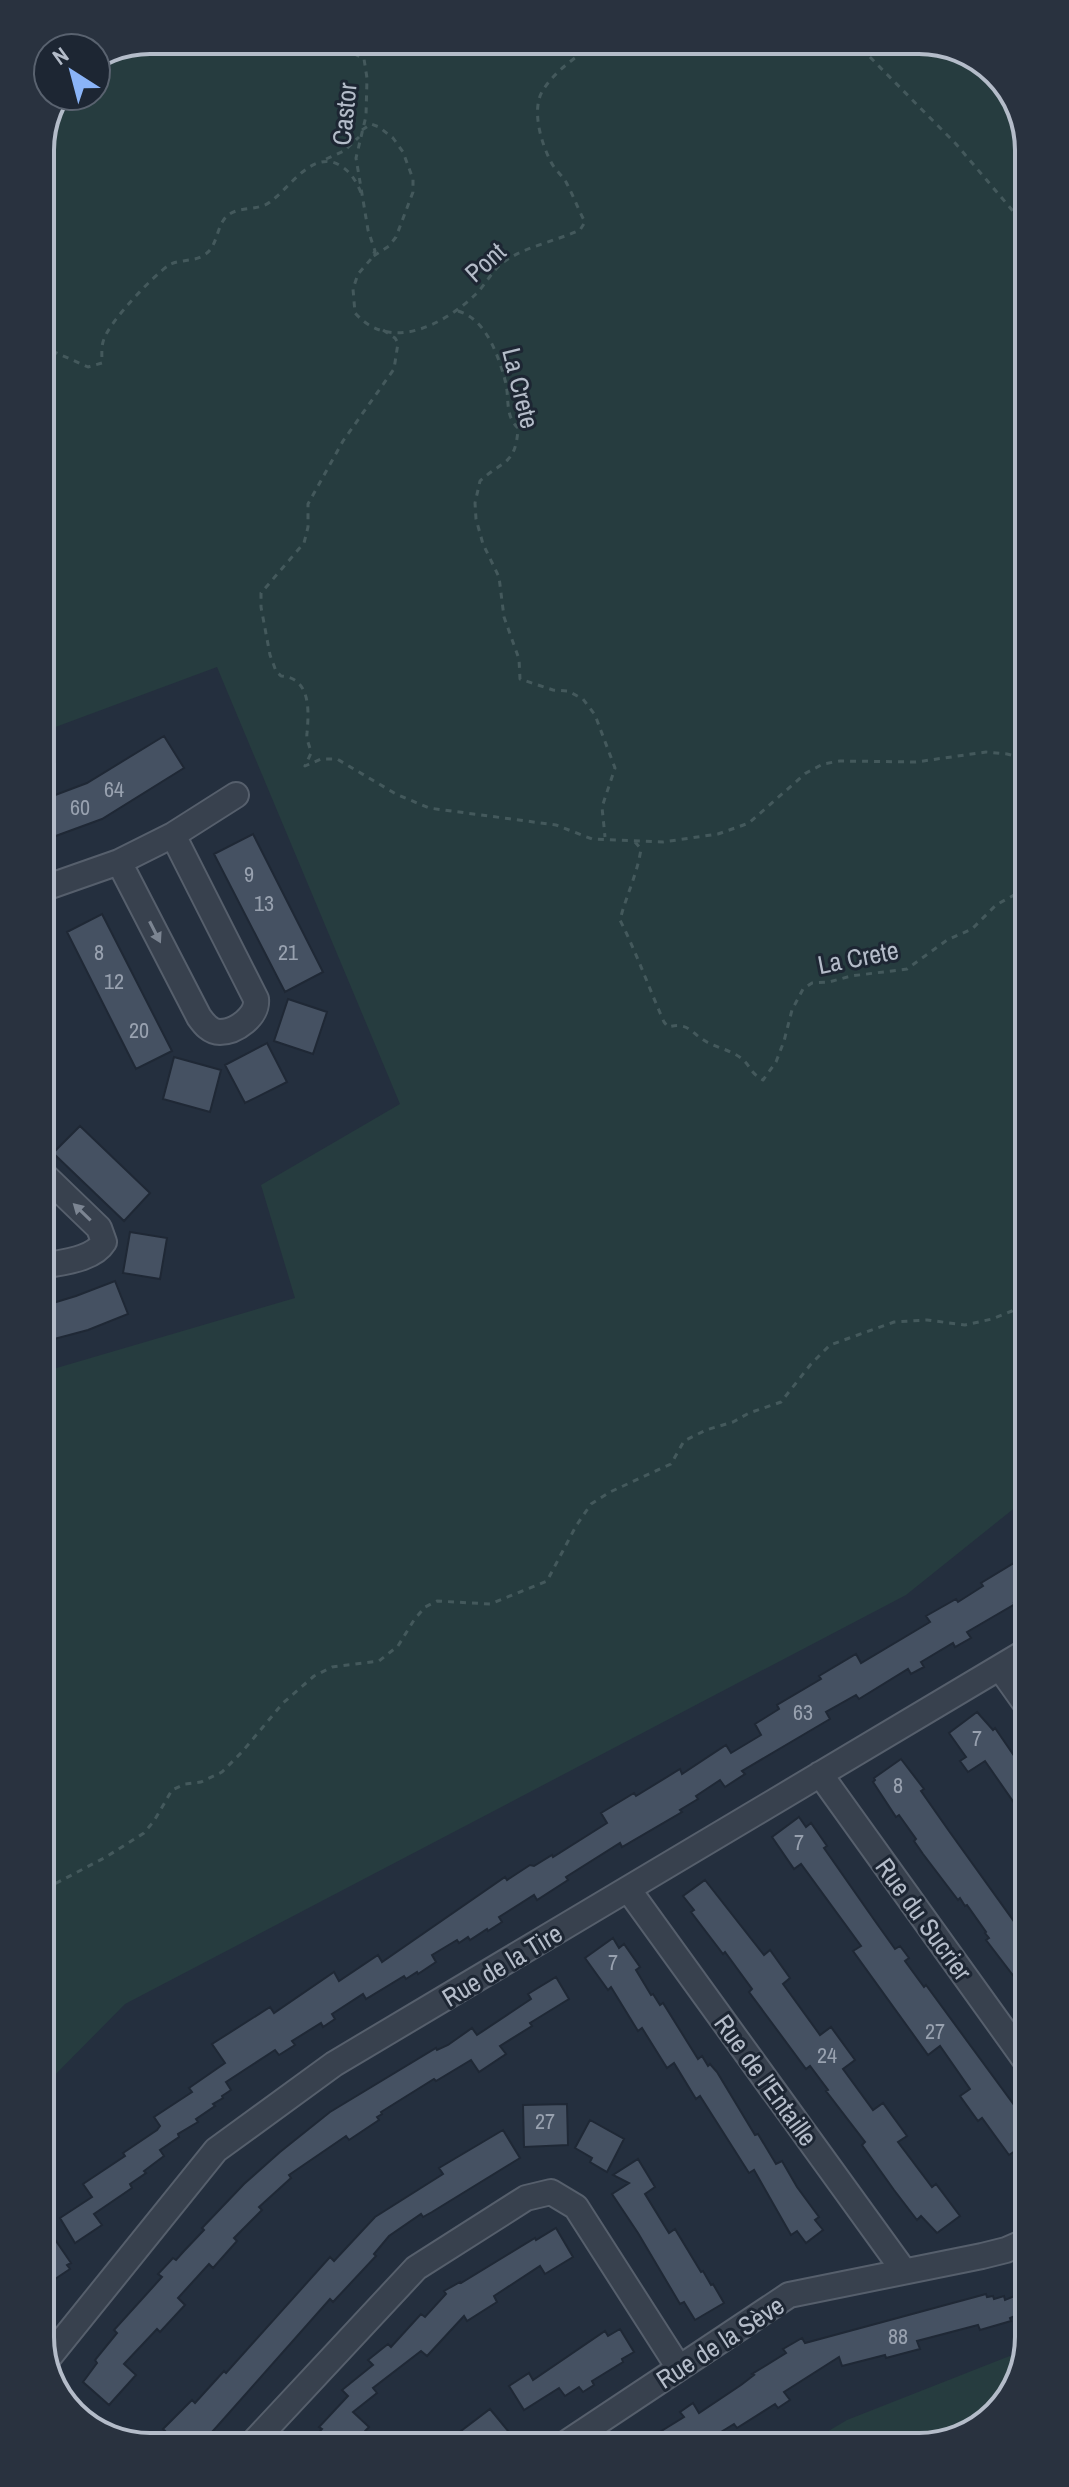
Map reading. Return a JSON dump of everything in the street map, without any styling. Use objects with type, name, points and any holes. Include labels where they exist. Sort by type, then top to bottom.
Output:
[{"type":"street","points":[[54,885],[119,862],[173,835],[236,795]]},
{"type":"street","points":[[119,862],[205,1025],[220,1032],[238,1025],[254,1015],[256,999],[173,835]]},
{"type":"street","points":[[54,1185],[99,1228],[104,1242],[87,1255],[54,1263]]},
{"type":"street","name":"Rue de la Tire","points":[[55,2349],[216,2150],[334,2064],[1015,1659]]},
{"type":"street","points":[[1000,1668],[1015,1689]]},
{"type":"street","name":"Rue du Sucrier","points":[[820,1774],[1015,2046]]},
{"type":"street","name":"Rue de l'Entaille","points":[[628,1889],[904,2271]]},
{"type":"street","points":[[262,2433],[416,2268],[526,2198],[551,2192],[576,2207],[679,2368]]},
{"type":"street","name":"Rue de la Sève","points":[[582,2433],[789,2295],[982,2256],[1015,2246]]},
{"type":"path","name":"Castor","points":[[355,54],[364,59],[367,78],[366,116],[356,158],[365,208]]},
{"type":"path","name":"Pont","points":[[383,330],[397,333],[427,328],[458,311],[507,260],[580,230],[585,222],[565,180],[552,163],[543,139],[538,102],[551,79],[580,54]]},
{"type":"path","points":[[867,54],[956,144],[1015,213]]},
{"type":"path","points":[[54,352],[88,367],[102,363],[102,342],[107,331],[146,283],[182,259],[205,255],[214,245],[225,217],[235,211],[259,208],[271,202],[311,166],[344,151],[371,124],[387,132],[403,152],[413,179],[413,192],[396,237],[389,246],[372,257]]},
{"type":"path","points":[[324,160],[338,164],[357,183],[375,251],[358,274],[353,289],[355,313],[398,343],[394,369],[343,441],[308,504],[304,543],[261,593],[270,655],[276,671],[281,676],[290,676],[299,681],[304,688],[309,725],[307,742],[311,753],[305,766],[321,759],[337,759],[396,794],[429,808],[556,825],[592,839],[663,842],[718,834],[749,823],[806,773],[823,764],[840,761],[916,762],[986,752],[1015,756]]},
{"type":"path","name":"La Crete","points":[[458,311],[480,327],[498,354],[512,423],[518,428],[511,455],[504,465],[480,481],[475,503],[483,544],[499,577],[504,617],[519,659],[520,679],[553,690],[568,691],[583,699],[595,715],[615,768],[602,807],[605,839]]},
{"type":"path","name":"La Crete","points":[[634,842],[641,849],[640,859],[620,920],[664,1022],[668,1027],[689,1029],[704,1041],[739,1056],[752,1074],[763,1080],[776,1062],[792,1010],[803,989],[812,983],[907,969],[947,940],[972,929],[996,905],[1015,895]]},
{"type":"path","points":[[54,1884],[144,1833],[172,1790],[222,1772],[283,1703],[314,1676],[332,1667],[379,1661],[398,1646],[425,1607],[437,1601],[490,1604],[547,1581],[591,1504],[671,1464],[684,1441],[781,1402],[830,1345],[894,1322],[927,1320],[965,1325],[992,1319],[1015,1308]]},
{"type":"green space","points":[[150,54],[925,54],[956,61],[967,67],[987,82],[999,97],[1010,119],[1015,150],[1015,1508],[906,1595],[125,2004],[54,2076],[54,1369],[295,1298],[261,1185],[400,1104],[217,667],[54,728],[54,144],[62,112],[112,112],[112,62]]},
{"type":"green space","points":[[1013,2355],[1010,2368],[995,2395],[972,2417],[950,2428],[919,2433],[825,2433],[847,2420]]},
{"type":"building","points":[[164,736],[184,768],[102,819],[54,837],[54,795],[87,783]]},
{"type":"building","points":[[253,834],[323,972],[285,992],[214,854]]},
{"type":"building","points":[[102,914],[172,1051],[136,1069],[67,932]]},
{"type":"building","points":[[288,999],[327,1012],[313,1054],[274,1041]]},
{"type":"building","points":[[267,1043],[287,1082],[245,1103],[225,1065]]},
{"type":"building","points":[[174,1057],[221,1070],[210,1112],[163,1099]]},
{"type":"building","points":[[80,1126],[150,1193],[124,1221],[54,1152]]},
{"type":"building","points":[[130,1232],[167,1238],[160,1279],[123,1273]]},
{"type":"building","points":[[115,1281],[128,1314],[54,1339],[54,1303]]},
{"type":"building","points":[[1015,1565],[1015,1604],[967,1632],[971,1638],[955,1647],[953,1643],[921,1662],[924,1667],[911,1674],[908,1669],[859,1699],[856,1695],[826,1712],[830,1719],[742,1771],[745,1774],[725,1787],[720,1780],[696,1796],[698,1799],[680,1810],[682,1812],[622,1847],[620,1843],[566,1877],[568,1880],[537,1900],[534,1895],[499,1917],[502,1922],[488,1931],[470,1940],[468,1937],[459,1943],[457,1940],[432,1955],[436,1962],[418,1974],[406,1979],[404,1976],[366,1999],[363,1994],[332,2014],[335,2019],[323,2027],[321,2023],[292,2041],[295,2045],[279,2055],[275,2050],[226,2082],[231,2090],[196,2119],[198,2122],[160,2150],[164,2156],[130,2184],[132,2188],[94,2214],[102,2225],[75,2243],[60,2218],[92,2197],[83,2184],[157,2130],[160,2126],[154,2117],[192,2092],[189,2088],[225,2063],[212,2044],[270,2007],[274,2013],[334,1972],[339,1981],[378,1955],[382,1962],[505,1877],[507,1880],[530,1865],[553,1857],[607,1823],[601,1813],[634,1793],[636,1796],[680,1769],[682,1774],[726,1745],[731,1753],[761,1735],[755,1724],[779,1709],[777,1705],[821,1679],[819,1676],[856,1654],[861,1663],[930,1622],[926,1616],[956,1599],[958,1602],[983,1586],[981,1583]]},
{"type":"building","points":[[977,1712],[993,1730],[995,1728],[1015,1757],[1015,1804],[985,1761],[968,1772],[960,1761],[966,1757],[949,1733]]},
{"type":"building","points":[[901,1759],[924,1789],[921,1791],[1015,1923],[1015,1978],[986,1940],[989,1938],[986,1932],[967,1905],[960,1898],[958,1900],[923,1854],[899,1815],[896,1817],[873,1782],[874,1778]]},
{"type":"building","points":[[799,1817],[806,1827],[811,1823],[827,1846],[824,1848],[895,1949],[900,1946],[909,1958],[905,1961],[1015,2106],[1015,2151],[1009,2155],[982,2118],[978,2121],[960,2096],[970,2089],[940,2046],[928,2055],[853,1951],[861,1946],[801,1864],[794,1869],[772,1837]]},
{"type":"building","points":[[705,1880],[764,1955],[770,1950],[790,1978],[783,1984],[820,2035],[831,2027],[855,2060],[843,2069],[873,2110],[883,2103],[907,2136],[898,2142],[932,2187],[936,2184],[960,2216],[937,2233],[921,2216],[917,2220],[894,2190],[828,2090],[810,2066],[806,2069],[749,1992],[752,1989],[725,1952],[723,1954],[691,1912],[694,1910],[683,1896]]},
{"type":"building","points":[[613,1938],[619,1948],[624,1944],[640,1967],[636,1970],[651,1995],[660,2005],[663,2003],[698,2059],[702,2056],[708,2066],[710,2064],[717,2072],[755,2135],[758,2134],[776,2164],[782,2161],[819,2217],[815,2220],[823,2230],[806,2243],[797,2231],[791,2235],[754,2170],[749,2173],[700,2096],[696,2099],[674,2063],[667,2068],[642,2028],[638,2031],[611,1987],[608,1990],[585,1958]]},
{"type":"building","points":[[556,1977],[569,1999],[500,2046],[506,2054],[479,2072],[471,2060],[436,2081],[434,2079],[381,2112],[377,2117],[379,2120],[349,2140],[346,2136],[289,2175],[291,2178],[259,2207],[262,2210],[234,2238],[237,2241],[213,2268],[209,2264],[178,2298],[185,2305],[124,2364],[136,2375],[109,2405],[83,2382],[97,2363],[95,2360],[117,2333],[114,2330],[162,2277],[158,2274],[173,2258],[176,2260],[244,2184],[280,2152],[330,2112],[436,2048],[448,2045],[472,2028],[477,2035],[531,1999],[528,1994]]},
{"type":"building","points":[[567,2104],[568,2145],[524,2147],[523,2105]]},
{"type":"building","points":[[590,2120],[624,2139],[607,2172],[575,2148]]},
{"type":"building","points":[[503,2130],[520,2158],[432,2212],[423,2217],[421,2214],[389,2236],[374,2254],[376,2256],[333,2302],[330,2299],[211,2433],[167,2433],[163,2429],[192,2400],[195,2403],[224,2371],[226,2373],[330,2257],[334,2261],[375,2217],[443,2174],[439,2168]]},
{"type":"building","points":[[638,2159],[655,2187],[645,2194],[669,2233],[675,2229],[724,2303],[695,2320],[684,2302],[680,2304],[612,2194],[629,2183],[613,2175]]},
{"type":"building","points":[[556,2228],[573,2257],[545,2274],[540,2266],[494,2296],[497,2302],[467,2321],[464,2316],[427,2356],[421,2351],[373,2388],[377,2393],[353,2412],[369,2427],[363,2433],[318,2433],[322,2429],[319,2427],[348,2396],[342,2390],[373,2365],[368,2360],[388,2344],[391,2347],[421,2314],[425,2317],[446,2294],[444,2291]]},
{"type":"building","points":[[56,2241],[71,2263],[67,2265],[70,2269],[54,2280]]},
{"type":"building","points":[[986,2294],[994,2299],[1004,2296],[1005,2300],[1015,2296],[1015,2316],[1010,2318],[1011,2321],[980,2330],[978,2325],[917,2341],[920,2349],[886,2358],[885,2355],[842,2366],[839,2357],[784,2392],[790,2400],[778,2408],[775,2404],[737,2428],[734,2424],[719,2433],[658,2433],[684,2417],[680,2412],[693,2403],[699,2413],[786,2353],[783,2349],[802,2338],[805,2343]]},
{"type":"building","points":[[620,2329],[634,2352],[622,2359],[623,2362],[592,2381],[594,2385],[583,2392],[579,2387],[565,2396],[559,2388],[524,2410],[509,2386],[529,2373],[533,2380],[605,2331],[608,2336]]},
{"type":"building","points":[[490,2409],[509,2432],[462,2433],[461,2431]]}]
